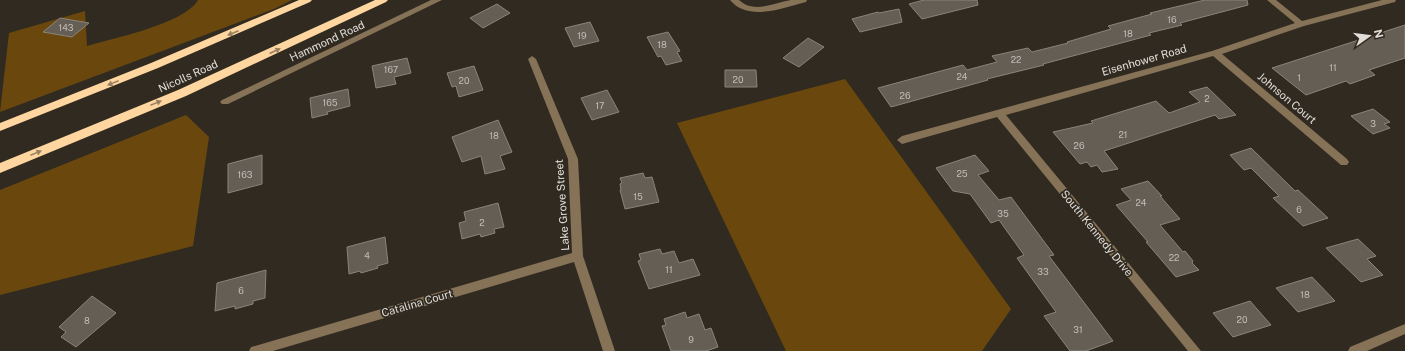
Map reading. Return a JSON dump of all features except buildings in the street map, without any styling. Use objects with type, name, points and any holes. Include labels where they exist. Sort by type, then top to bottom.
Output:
[{"type":"highway","name":"Nicolls Road","points":[[0,127],[218,39],[307,0]]},
{"type":"highway","name":"Nicolls Road","points":[[0,168],[182,93],[383,0]]},
{"type":"street","name":"Hammond Road","points":[[225,102],[438,0]]},
{"type":"street","points":[[734,1],[743,8],[759,10],[803,0]]},
{"type":"street","points":[[1271,0],[1301,24]]},
{"type":"street","name":"Eisenhower Road","points":[[902,140],[1215,53],[1301,24],[1392,0]]},
{"type":"street","name":"Johnson Court","points":[[1215,53],[1344,162]]},
{"type":"street","name":"Lake Grove Street","points":[[532,59],[573,160],[578,256],[609,351]]},
{"type":"street","name":"South Kennedy Drive","points":[[1000,114],[1195,351]]},
{"type":"street","name":"Catalina Court","points":[[255,351],[578,256]]},
{"type":"street","points":[[1354,351],[1405,329]]},
{"type":"shaded area","points":[[198,0],[292,0],[274,9],[0,112],[9,33],[85,11],[87,46],[164,23],[190,9]]},
{"type":"shaded area","points":[[845,79],[1011,309],[982,351],[786,351],[677,123]]},
{"type":"shaded area","points":[[186,115],[209,137],[193,246],[0,295],[0,190]]}]
